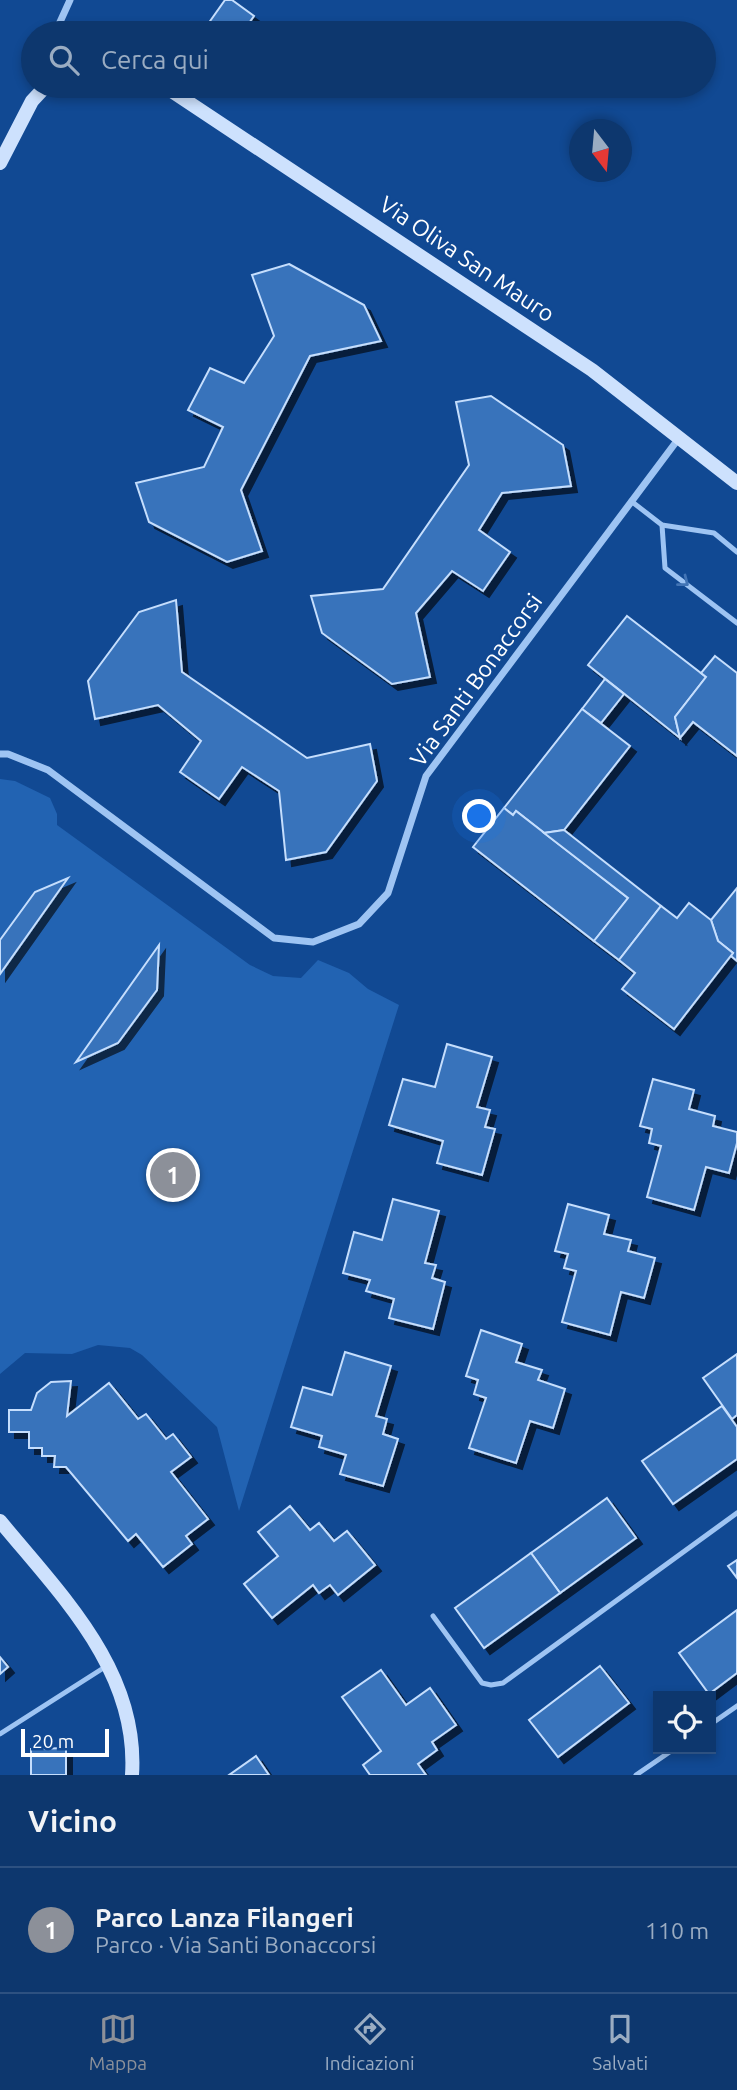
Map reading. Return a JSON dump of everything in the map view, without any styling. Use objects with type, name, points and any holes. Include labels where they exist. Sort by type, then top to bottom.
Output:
[{"type":"street","points":[[60,21],[70,0]]},
{"type":"street","points":[[0,163],[35,98]]},
{"type":"street","name":"Via Oliva San Mauro","points":[[182,98],[592,370],[737,483]]},
{"type":"street","name":"Via Santi Bonaccorsi","points":[[0,754],[8,754],[48,770],[274,938],[313,942],[359,924],[388,893],[426,776],[679,438]]},
{"type":"street","points":[[0,1521],[92,1635],[108,1665],[130,1722],[134,1759],[132,1775]]},
{"type":"lane","points":[[631,501],[662,525],[714,533],[737,552]]},
{"type":"lane","points":[[662,525],[665,568],[737,623]]},
{"type":"lane","points":[[433,1616],[482,1683],[503,1683],[737,1513]]},
{"type":"lane","points":[[0,1734],[108,1665]]},
{"type":"lane","points":[[716,1721],[737,1706]]},
{"type":"lane","points":[[636,1775],[667,1754]]},
{"type":"shaded area","points":[[0,779],[15,781],[50,798],[57,814],[57,825],[250,965],[273,976],[301,978],[318,960],[349,973],[368,989],[399,1005],[239,1511],[217,1427],[142,1355],[130,1348],[98,1345],[72,1354],[25,1353],[0,1374]]},
{"type":"building","points":[[225,0],[232,0],[254,16],[250,21],[210,21]]},
{"type":"building","points":[[289,264],[364,305],[381,341],[310,356],[241,490],[262,551],[227,562],[149,522],[136,483],[204,467],[223,427],[188,410],[210,368],[244,383],[274,336],[252,275]]},
{"type":"building","points":[[491,396],[563,445],[571,486],[502,493],[479,530],[510,552],[483,591],[452,571],[416,613],[430,677],[392,684],[322,633],[311,596],[383,589],[469,465],[456,402]]},
{"type":"building","points":[[176,600],[182,672],[307,758],[370,744],[377,781],[326,852],[286,860],[279,791],[242,767],[219,799],[180,772],[201,741],[158,705],[95,719],[88,681],[139,612]]},
{"type":"building","points":[[627,616],[706,677],[675,717],[680,738],[588,665]]},
{"type":"building","points":[[715,656],[737,673],[737,756],[693,722],[680,738],[675,717],[706,677],[701,673]]},
{"type":"building","points":[[605,679],[624,694],[601,723],[582,709]]},
{"type":"building","points":[[582,709],[630,746],[564,830],[544,833],[516,811],[513,815],[504,808]]},
{"type":"building","points":[[504,808],[513,815],[516,811],[628,898],[594,941],[473,847]]},
{"type":"building","points":[[564,830],[661,906],[619,960],[594,941],[628,898],[544,833]]},
{"type":"building","points":[[68,878],[0,974],[0,940],[35,892]]},
{"type":"building","points":[[737,888],[737,961],[731,956],[733,953],[718,941],[711,920]]},
{"type":"building","points":[[689,903],[711,920],[718,941],[733,953],[674,1029],[622,989],[635,973],[619,960],[661,906],[677,918]]},
{"type":"building","points":[[159,945],[157,990],[118,1043],[76,1062]]},
{"type":"building","points":[[447,1044],[492,1057],[477,1107],[490,1110],[485,1127],[495,1129],[482,1175],[437,1163],[443,1141],[389,1125],[403,1079],[435,1087]]},
{"type":"building","points":[[653,1079],[694,1090],[689,1109],[715,1116],[713,1126],[737,1132],[737,1143],[729,1173],[706,1167],[694,1210],[647,1197],[661,1146],[649,1143],[652,1129],[640,1126]]},
{"type":"building","points":[[393,1199],[439,1211],[425,1263],[436,1265],[432,1278],[445,1282],[433,1329],[389,1318],[394,1299],[366,1291],[370,1280],[343,1273],[354,1232],[382,1240]]},
{"type":"building","points":[[568,1204],[609,1215],[604,1234],[631,1240],[628,1251],[655,1258],[644,1298],[621,1292],[610,1335],[562,1322],[576,1271],[564,1268],[568,1254],[555,1251]]},
{"type":"building","points":[[481,1330],[522,1344],[516,1362],[542,1370],[538,1380],[565,1389],[553,1428],[530,1421],[516,1463],[469,1448],[486,1398],[474,1394],[478,1380],[466,1376]]},
{"type":"building","points":[[345,1352],[391,1366],[376,1416],[387,1419],[383,1434],[398,1439],[383,1486],[340,1474],[346,1455],[319,1447],[322,1436],[291,1427],[303,1387],[332,1395]]},
{"type":"building","points":[[737,1354],[737,1415],[732,1419],[703,1378]]},
{"type":"building","points":[[71,1381],[67,1416],[109,1383],[138,1419],[146,1414],[166,1439],[173,1434],[191,1457],[171,1472],[208,1519],[186,1536],[192,1544],[163,1567],[136,1534],[128,1541],[66,1467],[54,1467],[55,1456],[42,1456],[42,1448],[29,1448],[29,1432],[9,1432],[9,1410],[31,1410],[37,1393],[51,1382]]},
{"type":"building","points":[[722,1406],[737,1427],[737,1459],[673,1504],[642,1461]]},
{"type":"building","points":[[607,1498],[636,1538],[560,1593],[531,1553]]},
{"type":"building","points":[[290,1506],[310,1530],[319,1523],[334,1541],[347,1531],[375,1565],[338,1595],[330,1585],[319,1593],[313,1585],[272,1618],[244,1584],[278,1556],[258,1532]]},
{"type":"building","points":[[531,1553],[560,1593],[484,1648],[455,1608]]},
{"type":"building","points":[[737,1560],[737,1578],[728,1566]]},
{"type":"building","points":[[737,1610],[737,1673],[713,1691],[707,1691],[679,1653]]},
{"type":"building","points":[[0,1657],[8,1667],[0,1674]]},
{"type":"building","points":[[600,1666],[629,1703],[558,1757],[529,1720]]},
{"type":"building","points":[[381,1670],[406,1705],[430,1688],[456,1725],[432,1742],[437,1750],[418,1764],[426,1775],[370,1775],[363,1765],[381,1751],[342,1697]]},
{"type":"building","points":[[66,1748],[66,1775],[31,1775],[31,1749]]},
{"type":"building","points":[[256,1756],[269,1775],[229,1775]]},
{"type":"place","name":"Parco Lanza Filangeri","points":[[173,1175]]}]
